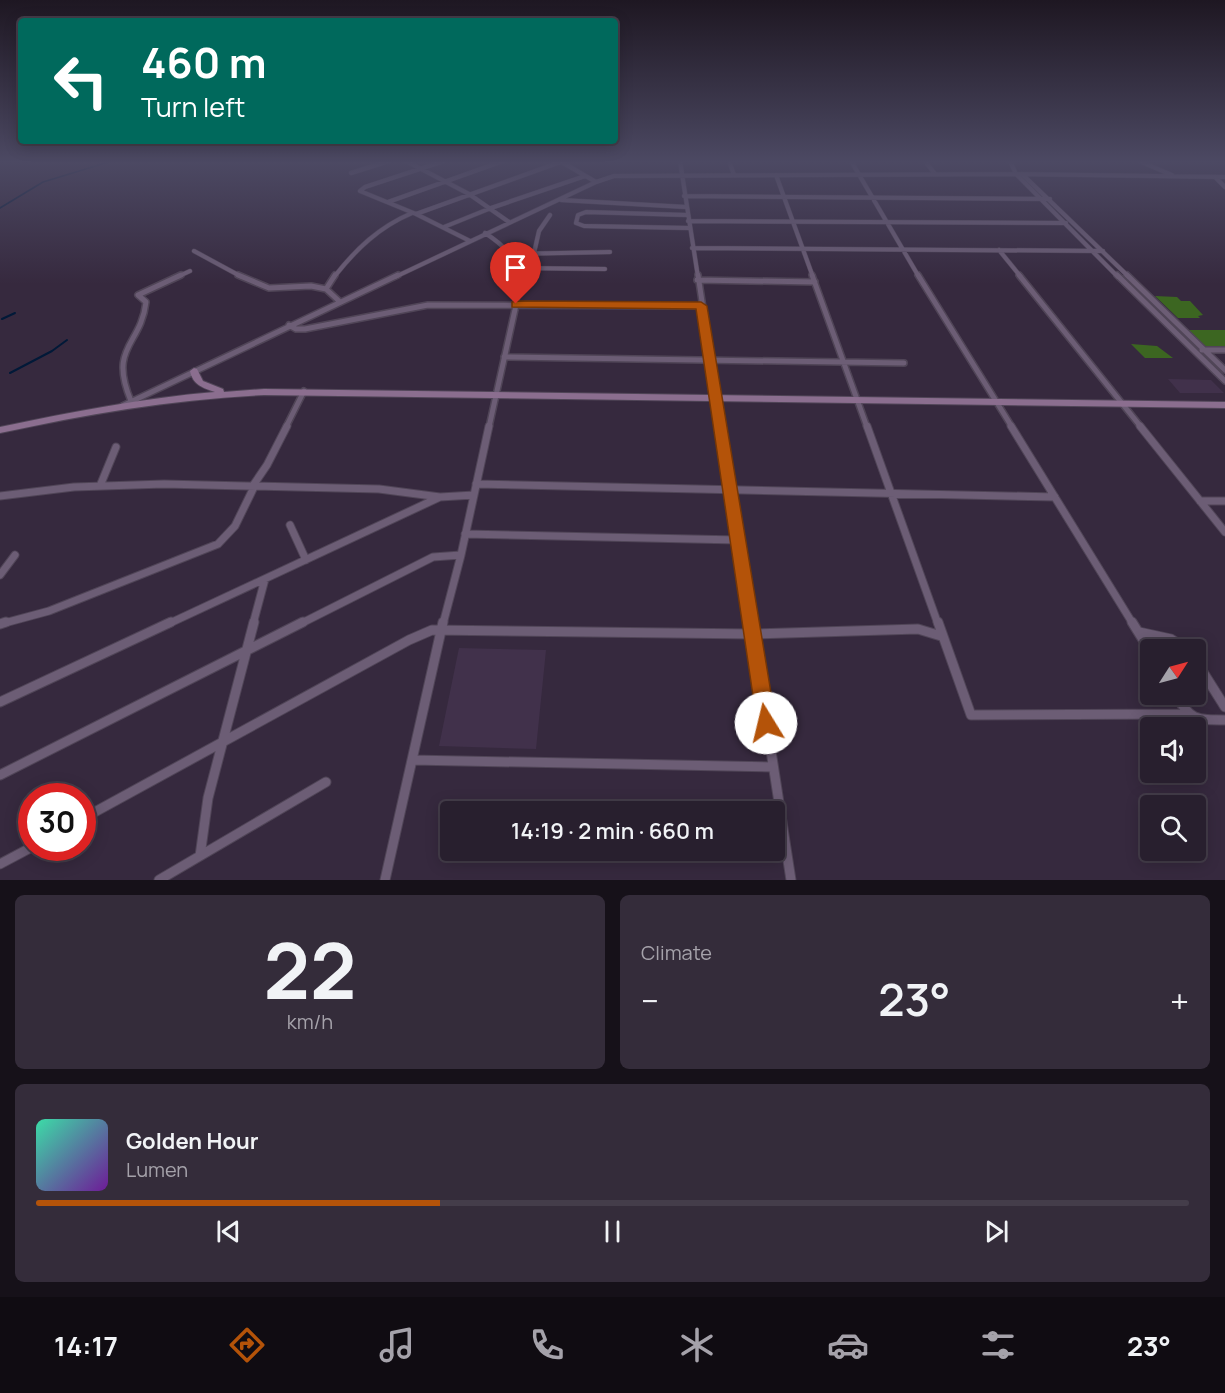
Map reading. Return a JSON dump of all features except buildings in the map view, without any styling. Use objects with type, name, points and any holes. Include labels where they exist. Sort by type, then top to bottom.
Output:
[{"type":"main road","points":[[195,371],[195,378],[200,383],[225,393]]},
{"type":"main road","points":[[0,430],[121,406],[225,393],[304,391],[1225,405]]},
{"type":"street","points":[[387,202],[470,241]]},
{"type":"street","points":[[326,289],[357,246],[388,223],[447,202]]},
{"type":"street","points":[[482,202],[509,222]]},
{"type":"street","points":[[444,227],[508,202]]},
{"type":"street","points":[[121,406],[339,301],[554,202]]},
{"type":"street","points":[[574,202],[688,218]]},
{"type":"street","points":[[685,202],[791,880]]},
{"type":"street","points":[[786,202],[971,715],[1186,714]]},
{"type":"street","points":[[874,202],[1143,639]]},
{"type":"street","points":[[1045,202],[1090,251],[1225,381]]},
{"type":"street","points":[[1053,202],[1225,369]]},
{"type":"street","points":[[688,218],[584,226],[576,223],[578,215],[586,212],[794,221],[1066,223]]},
{"type":"street","points":[[534,253],[539,231],[550,215]]},
{"type":"street","points":[[384,880],[441,630],[461,555],[516,304],[517,268],[512,254],[486,233]]},
{"type":"street","points":[[692,248],[1103,251]]},
{"type":"street","points":[[999,250],[1225,532]]},
{"type":"street","points":[[194,251],[235,274],[268,288],[311,286],[326,289],[339,301]]},
{"type":"street","points":[[512,254],[610,252]]},
{"type":"street","points":[[517,268],[604,269]]},
{"type":"street","points":[[131,401],[122,383],[121,365],[145,311],[146,302],[138,295],[190,271]]},
{"type":"street","points":[[697,280],[815,282]]},
{"type":"street","points":[[289,326],[305,329],[428,305],[701,306]]},
{"type":"street","points":[[1193,349],[1225,350]]},
{"type":"street","points":[[504,357],[904,363]]},
{"type":"street","points":[[0,624],[49,611],[218,544],[227,538],[304,391]]},
{"type":"street","points":[[100,486],[116,447]]},
{"type":"street","points":[[0,496],[38,489],[164,484],[378,489],[440,497],[474,495]]},
{"type":"street","points":[[476,484],[1055,497]]},
{"type":"street","points":[[0,702],[440,497]]},
{"type":"street","points":[[1200,501],[1225,501]]},
{"type":"street","points":[[290,525],[306,560]]},
{"type":"street","points":[[465,534],[738,540]]},
{"type":"street","points":[[0,575],[15,555]]},
{"type":"street","points":[[0,775],[434,557],[461,555]]},
{"type":"street","points":[[200,856],[208,798],[265,579]]},
{"type":"street","points":[[96,812],[409,640],[432,630],[753,634],[918,629],[941,636]]},
{"type":"street","points":[[1139,632],[1172,639]]},
{"type":"street","points":[[1206,677],[1225,707]]},
{"type":"street","points":[[1181,705],[1186,714],[1193,719],[1225,720]]},
{"type":"street","points":[[412,760],[773,767]]},
{"type":"street","points":[[159,880],[326,782]]},
{"type":"street","points":[[0,864],[18,854]]},
{"type":"shaded area","points":[[1168,379],[1211,380],[1224,393],[1180,393]]},
{"type":"shaded area","points":[[459,648],[546,650],[536,749],[439,746]]},
{"type":"green space","points":[[1155,296],[1177,297],[1181,301],[1190,301],[1203,315],[1198,316],[1200,318],[1178,318]]},
{"type":"green space","points":[[1185,330],[1225,330],[1225,349],[1205,349]]},
{"type":"green space","points":[[1131,344],[1157,346],[1173,358],[1145,358]]},
{"type":"waterway","points":[[0,208],[10,202]]},
{"type":"waterway","points":[[2,319],[15,313]]},
{"type":"waterway","points":[[10,373],[52,351],[67,340]]},
{"type":"route","points":[[516,304],[701,306],[766,723]]}]
